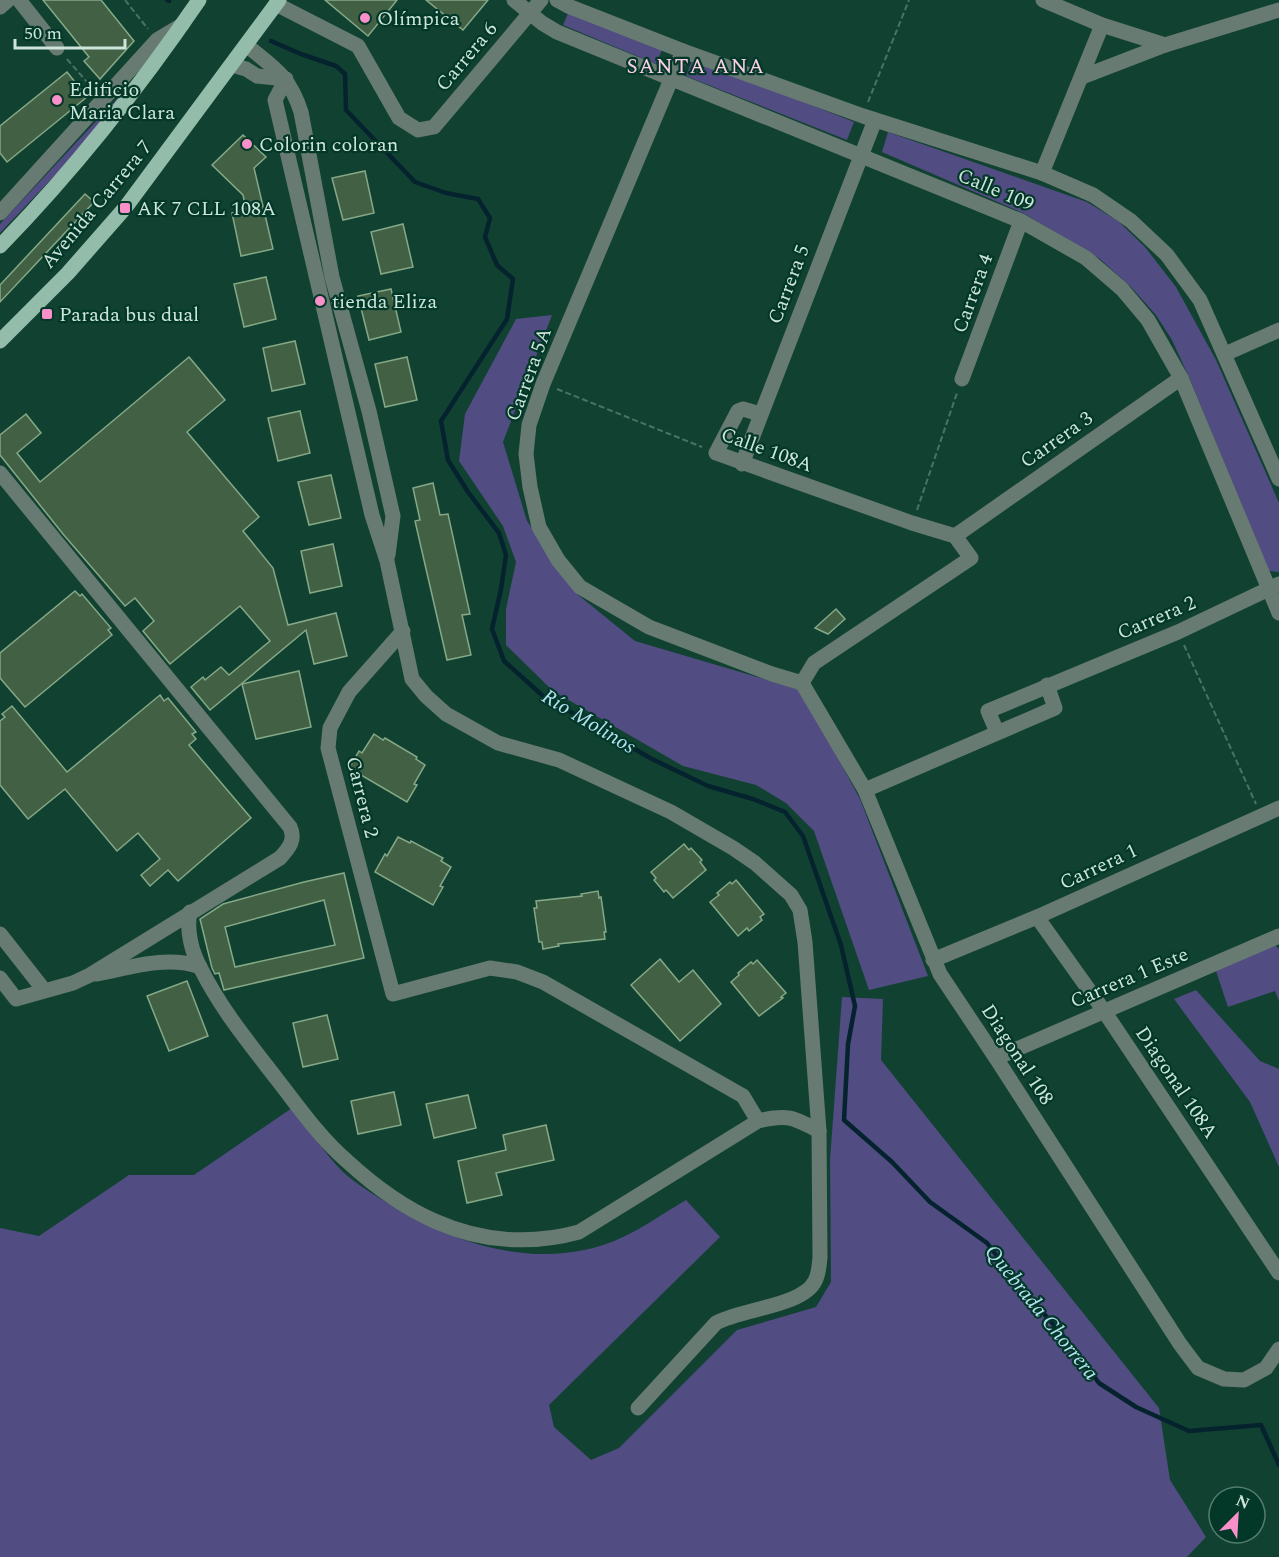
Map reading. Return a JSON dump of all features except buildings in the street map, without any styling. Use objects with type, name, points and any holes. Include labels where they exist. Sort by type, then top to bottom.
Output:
[{"type":"main road","name":"Avenida Carrera 7","points":[[0,246],[68,174],[136,90],[199,0]]},
{"type":"main road","name":"Avenida Carrera 7","points":[[0,341],[68,273],[125,208],[277,2]]},
{"type":"street","points":[[0,7],[8,0]]},
{"type":"street","points":[[19,0],[57,48]]},
{"type":"street","name":"Calle 109","points":[[514,0],[557,32],[1021,221],[1086,258],[1122,289],[1148,320],[1181,378],[1274,587],[1279,613]]},
{"type":"street","name":"Carrera 6","points":[[277,2],[358,46],[399,118],[418,130],[434,127],[541,0]]},
{"type":"street","name":"Calle 109","points":[[557,0],[683,51],[869,118],[1042,173],[1093,195],[1131,221],[1167,255],[1200,300],[1279,479]]},
{"type":"street","points":[[1043,0],[1102,25],[1165,45]]},
{"type":"street","points":[[1082,77],[1165,45],[1279,10]]},
{"type":"street","points":[[0,213],[157,40],[182,25]]},
{"type":"street","points":[[1042,173],[1102,25]]},
{"type":"street","points":[[246,45],[269,62],[285,78],[295,92],[301,112],[332,277],[369,411],[393,516],[387,561]]},
{"type":"street","name":"Carrera 5A","points":[[683,51],[543,384],[529,425],[526,454],[530,487],[539,527],[558,560],[580,587],[649,627],[772,674],[802,683]]},
{"type":"street","points":[[232,64],[257,76],[285,78]]},
{"type":"street","points":[[285,78],[275,100],[372,515],[387,561],[412,679],[426,696],[446,714],[498,743],[559,760],[670,812],[733,848],[755,863],[790,895],[800,910],[805,942],[819,1131],[820,1258],[815,1283],[801,1296],[732,1315],[716,1323],[638,1408]]},
{"type":"street","name":"Carrera 5","points":[[742,464],[861,156],[869,118]]},
{"type":"street","name":"Carrera 4","points":[[962,379],[1021,221]]},
{"type":"street","points":[[1225,354],[1279,330]]},
{"type":"street","name":"Carrera 3","points":[[955,536],[1181,378]]},
{"type":"street","points":[[716,453],[738,411],[743,409],[760,414]]},
{"type":"street","name":"Calle 108A","points":[[716,453],[742,464],[955,536]]},
{"type":"street","points":[[0,473],[293,832],[289,848],[280,858],[90,975],[73,983],[16,999],[0,978]]},
{"type":"street","points":[[802,683],[814,663],[970,558],[955,536]]},
{"type":"street","name":"Carrera 2","points":[[997,732],[988,711],[1178,632],[1274,587]]},
{"type":"street","name":"Carrera 2","points":[[403,631],[349,692],[330,728],[328,748],[393,994],[490,969],[517,972],[543,982],[743,1096],[758,1121]]},
{"type":"street","name":"Diagonal 108","points":[[802,683],[865,790],[940,974],[1180,1344],[1198,1368],[1224,1379],[1244,1380],[1266,1368],[1279,1349]]},
{"type":"street","points":[[865,790],[1055,708],[1047,685]]},
{"type":"street","name":"Carrera 1","points":[[933,960],[1037,917],[1261,814],[1279,808]]},
{"type":"street","points":[[190,912],[188,927],[200,968],[229,1016],[303,1112],[334,1148],[346,1161],[404,1206],[436,1222],[468,1234],[526,1240],[555,1239],[579,1232],[758,1121],[779,1116],[798,1119],[819,1131]]},
{"type":"street","name":"Diagonal 108A","points":[[1037,917],[1104,1011],[1279,1273]]},
{"type":"street","points":[[0,934],[44,990]]},
{"type":"street","name":"Carrera 1 Este","points":[[996,1058],[1279,936]]},
{"type":"street","points":[[90,975],[172,961],[188,963],[200,968]]},
{"type":"path","points":[[125,0],[157,40]]},
{"type":"path","points":[[869,118],[909,0]]},
{"type":"path","points":[[57,48],[102,100]]},
{"type":"path","points":[[912,523],[962,379]]},
{"type":"path","name":"Calle 108A","points":[[543,384],[716,453]]},
{"type":"path","points":[[1178,632],[1261,814]]},
{"type":"shaded area","points":[[569,11],[662,50],[656,64],[563,25]]},
{"type":"shaded area","points":[[693,58],[854,122],[847,140],[686,76]]},
{"type":"shaded area","points":[[130,85],[79,150],[0,233],[0,224]]},
{"type":"shaded area","points":[[888,132],[1087,202],[1118,221],[1145,247],[1176,287],[1216,360],[1279,503],[1279,572],[1269,571],[1188,375],[1172,340],[1156,315],[1131,287],[1100,259],[1023,213],[882,152]]},
{"type":"shaded area","points":[[552,315],[503,442],[527,521],[577,594],[635,641],[801,690],[860,799],[928,976],[869,990],[814,831],[786,803],[756,785],[683,766],[553,691],[506,645],[506,609],[516,562],[503,526],[459,461],[465,414],[516,319]]},
{"type":"shaded area","points":[[1274,944],[1279,949],[1279,1001],[1275,991],[1228,1007],[1214,965]]},
{"type":"shaded area","points":[[1196,990],[1260,1061],[1279,1069],[1279,1167],[1250,1102],[1174,999]]},
{"type":"shaded area","points":[[842,997],[883,999],[881,1060],[1159,1408],[1170,1480],[1206,1537],[1187,1557],[0,1557],[0,1228],[39,1236],[129,1175],[194,1175],[292,1108],[337,1165],[361,1186],[408,1215],[437,1229],[467,1241],[498,1249],[529,1254],[561,1253],[592,1248],[631,1233],[686,1200],[720,1237],[549,1405],[554,1427],[591,1460],[619,1448],[737,1330],[816,1307],[831,1282],[830,1160]]},
{"type":"waterway","name":"Río Molinos","points":[[271,41],[336,66],[345,74],[346,110],[415,182],[446,193],[478,199],[490,218],[485,237],[497,265],[513,279],[507,319],[441,421],[448,460],[468,492],[499,533],[506,555],[492,629],[504,661],[543,696],[652,759],[708,786],[753,799],[785,812],[803,836],[841,945],[855,1006],[848,1044],[844,1120],[892,1162],[930,1202],[987,1243],[1099,1383],[1136,1407],[1189,1431],[1261,1425],[1279,1465]]},
{"type":"place","name":"Olímpica","points":[[365,18]]},
{"type":"place","name":"Edificio Maria Clara","points":[[57,100]]},
{"type":"place","name":"Colorin coloran","points":[[247,144]]},
{"type":"place","name":"AK 7 CLL 108A","points":[[125,208]]},
{"type":"place","name":"tienda Eliza","points":[[320,301]]},
{"type":"place","name":"Parada bus dual","points":[[47,314]]},
{"type":"district","name":"SANTA ANA","points":[[696,66]]},
{"type":"water label","name":"Quebrada Chorrera","points":[[1042,1312]]}]
